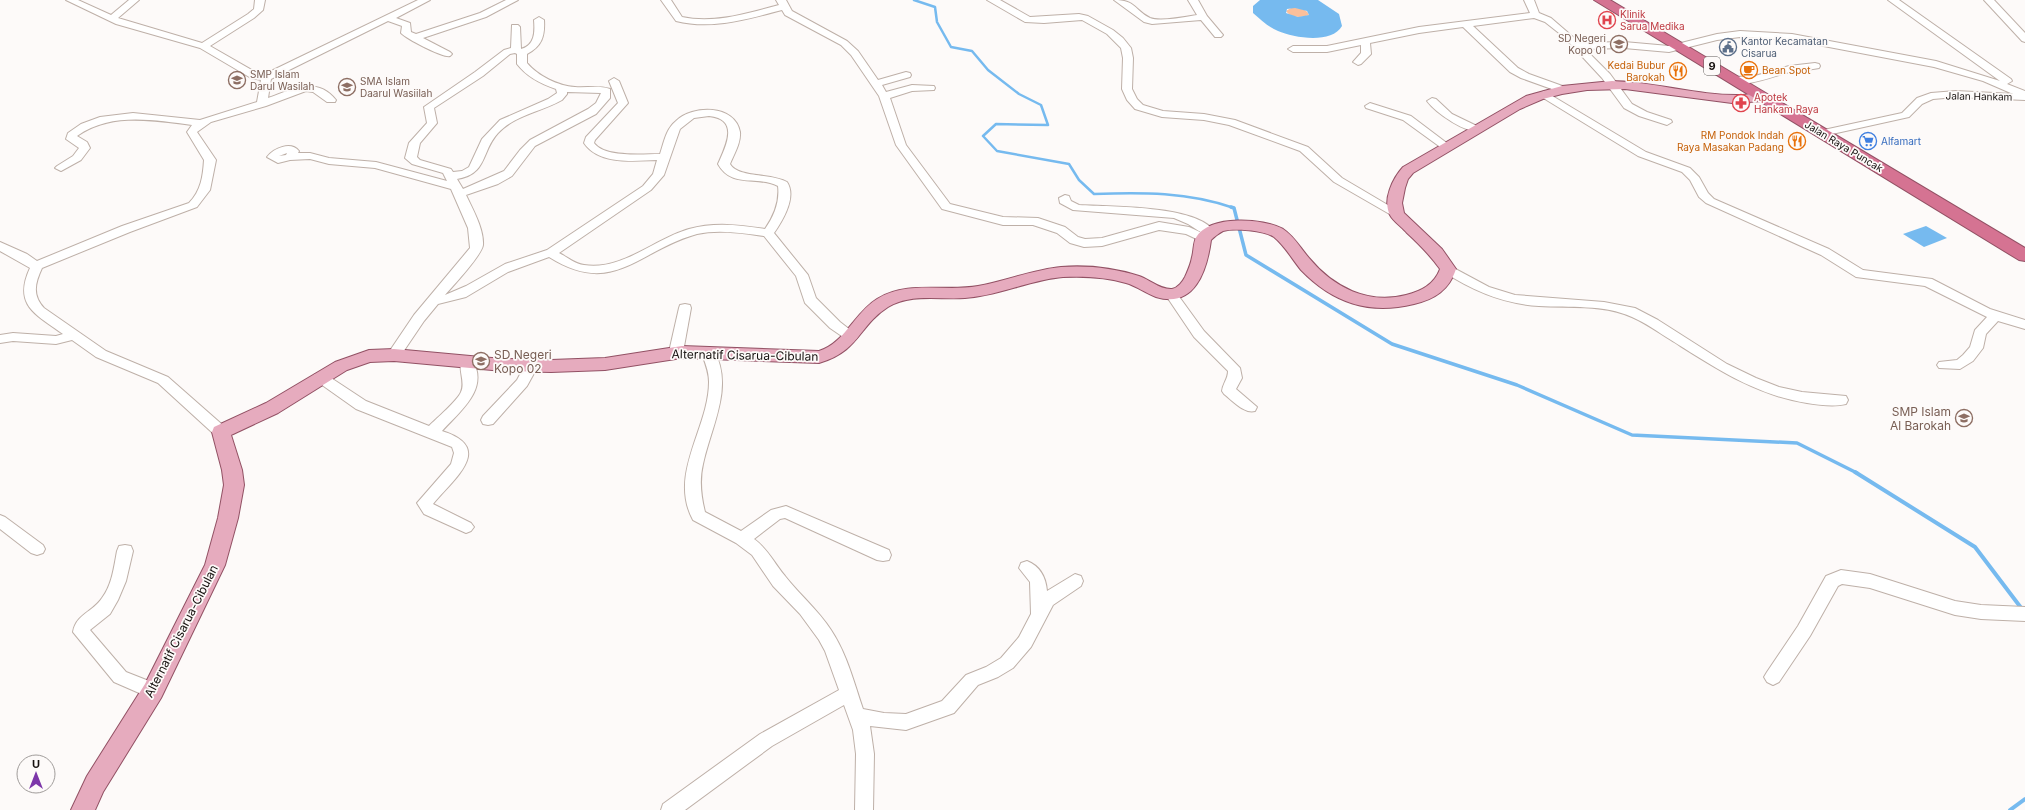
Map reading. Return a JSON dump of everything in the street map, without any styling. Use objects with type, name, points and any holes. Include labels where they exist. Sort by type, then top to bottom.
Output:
[{"type":"highway","name":"Jalan Raya Puncak","points":[[1601,0],[1682,47],[2025,256]]},
{"type":"main road","points":[[1172,294],[1182,291],[1193,278],[1200,262],[1206,235],[1228,226],[1255,227],[1279,234],[1317,276],[1345,295],[1362,302],[1393,304],[1428,294],[1441,285],[1448,269],[1436,252],[1397,214],[1396,199],[1398,188],[1404,173],[1523,102],[1544,94],[1564,90],[1612,85],[1652,88],[1726,100],[1764,98]]},
{"type":"main road","name":"Alternatif Cisarua-Cibulan","points":[[83,810],[95,784],[153,691],[206,588],[223,541],[234,485],[232,470],[221,432],[272,408],[344,364],[361,358],[394,355],[531,366],[605,364],[676,352],[819,357],[831,353],[880,305],[893,299],[917,294],[974,292],[1021,278],[1046,274],[1076,272],[1107,274],[1132,279],[1160,292],[1172,294]]},
{"type":"street","points":[[71,0],[112,19],[203,46],[256,76],[266,77],[425,0]]},
{"type":"street","points":[[112,19],[134,0]]},
{"type":"street","points":[[203,46],[252,16],[258,10],[260,0]]},
{"type":"street","points":[[414,38],[483,15],[512,0],[517,0]]},
{"type":"street","points":[[666,0],[679,19],[701,22],[715,21],[782,4],[795,18],[847,44],[877,83],[884,96],[901,145],[946,208],[968,211],[1006,221],[1034,221],[1059,229],[1074,240],[1084,243],[1102,242],[1159,226],[1206,235]]},
{"type":"street","points":[[992,0],[1001,3],[1018,15],[1030,20],[1079,17],[1085,18],[1110,32],[1126,48],[1128,58],[1127,89],[1132,100],[1139,106],[1162,114],[1204,117],[1231,122],[1293,144],[1308,152],[1338,180],[1397,214]]},
{"type":"street","points":[[1119,0],[1152,22],[1203,17]]},
{"type":"street","points":[[1193,0],[1203,17],[1218,35]]},
{"type":"street","points":[[1529,0],[1535,15]]},
{"type":"street","points":[[1893,0],[2004,79],[2025,90]]},
{"type":"street","points":[[1989,0],[2025,39]]},
{"type":"street","points":[[1293,49],[1327,49],[1419,30],[1535,15],[1548,20],[1578,46],[1606,76],[1631,108],[1667,122]]},
{"type":"street","points":[[387,18],[408,26],[405,33],[447,54]]},
{"type":"street","points":[[394,355],[434,300],[465,265],[476,248],[476,238],[458,191],[445,169],[419,163],[411,158],[410,153],[416,141],[432,123],[428,108],[479,74],[505,53],[519,51],[537,43],[540,36],[539,20]]},
{"type":"street","points":[[1465,24],[1484,40],[1514,70],[1525,76],[1564,90]]},
{"type":"street","points":[[290,157],[310,156],[329,160],[376,165],[458,191],[507,175],[514,168],[525,151],[534,142],[586,115],[600,104],[607,93],[601,90],[573,90],[561,87],[526,69],[522,64],[515,27]]},
{"type":"street","points":[[1578,46],[1624,45],[1662,49],[1682,47],[1717,37],[1740,34],[1792,37],[1946,66],[1987,79],[2025,96]]},
{"type":"street","points":[[1358,62],[1366,54],[1365,40]]},
{"type":"street","points":[[1735,80],[1756,79],[1789,69],[1815,66]]},
{"type":"street","points":[[877,83],[906,75]]},
{"type":"street","points":[[262,104],[266,77]]},
{"type":"street","points":[[614,82],[623,103],[590,139],[590,147],[596,152],[609,155],[664,158]]},
{"type":"street","points":[[450,176],[464,174],[474,169],[484,145],[501,124],[525,110],[557,99],[562,94],[561,87]]},
{"type":"street","points":[[60,168],[77,158],[85,148],[83,144],[71,138],[72,134],[81,128],[107,118],[124,116],[200,123],[262,104],[298,89],[306,88],[316,90],[332,100]]},
{"type":"street","points":[[884,96],[912,88],[930,88]]},
{"type":"street","points":[[1544,94],[1642,154],[1683,168],[1695,179],[1703,195],[1715,203],[1825,252],[1860,274],[1928,282],[1995,316],[2025,325]]},
{"type":"street","name":"Jalan Hankam","points":[[1823,133],[1905,115],[1912,110],[1918,102],[1930,97],[1959,95],[2008,97],[2025,96]]},
{"type":"street","points":[[2008,97],[2025,103]]},
{"type":"street","points":[[1432,101],[1448,116],[1478,129]]},
{"type":"street","points":[[1370,106],[1407,118],[1447,147]]},
{"type":"street","points":[[434,300],[443,300],[458,296],[503,270],[530,258],[551,253],[647,188],[658,175],[674,129],[682,120],[700,113],[722,115],[731,125],[735,135],[733,147],[724,164],[727,170],[739,176],[767,178],[783,184],[784,196],[781,212],[768,233]]},
{"type":"street","points":[[200,123],[192,132],[195,139],[210,160],[207,185],[199,200],[193,205],[126,228],[37,266],[29,283],[31,302],[45,316],[106,356],[163,380],[221,432]]},
{"type":"street","points":[[1065,198],[1066,203],[1077,208],[1176,215],[1192,221],[1206,235]]},
{"type":"street","points":[[551,253],[582,269],[597,270],[619,265],[683,235],[700,230],[727,228],[768,233],[802,274],[810,300],[835,325],[850,336]]},
{"type":"street","points":[[0,246],[23,257],[30,263],[37,266]]},
{"type":"street","points":[[1448,269],[1476,286],[1505,297],[1525,301],[1593,304],[1633,312],[1739,376],[1774,390],[1798,397],[1818,400],[1841,400]]},
{"type":"street","points":[[1172,294],[1199,334],[1233,368],[1235,378],[1229,387],[1229,391],[1250,407]]},
{"type":"street","points":[[676,352],[686,308]]},
{"type":"street","points":[[1944,365],[1960,364],[1968,358],[1976,348],[1980,333],[1995,316]]},
{"type":"street","points":[[0,339],[13,337],[56,340],[74,335]]},
{"type":"street","points":[[708,352],[714,364],[716,382],[712,406],[694,473],[695,504],[698,516],[742,539],[762,554],[779,581],[806,609],[825,635],[850,693],[862,730],[865,754],[864,810]]},
{"type":"street","points":[[431,433],[467,396],[470,378],[467,362]]},
{"type":"street","points":[[488,420],[522,383],[531,366]]},
{"type":"street","points":[[320,378],[361,405],[458,445],[461,452],[454,470],[427,500],[425,506],[429,510],[466,528]]},
{"type":"street","points":[[742,539],[778,513],[786,512],[883,555]]},
{"type":"street","points":[[1,523],[36,549]]},
{"type":"street","points":[[125,551],[113,596],[98,615],[84,624],[81,632],[120,677],[153,691]]},
{"type":"street","points":[[1027,568],[1035,574],[1038,582],[1038,615]]},
{"type":"street","points":[[1773,677],[1804,631],[1832,582],[1838,578],[1852,577],[1870,581],[1955,608],[1981,612],[2023,614]]},
{"type":"street","points":[[858,716],[884,721],[906,722],[948,707],[972,680],[997,670],[1012,658],[1025,642],[1038,615],[1051,596],[1076,581]]},
{"type":"street","points":[[670,810],[766,740],[850,693]]},
{"type":"shaded area","points":[[1291,8],[1299,8],[1306,11],[1309,15],[1303,17],[1293,16],[1286,11]]},
{"type":"water","points":[[1260,0],[1318,0],[1339,14],[1342,26],[1337,32],[1322,37],[1312,38],[1293,36],[1278,31],[1268,25],[1253,13],[1253,6]],"holes":[[[1295,8],[1307,11],[1309,15],[1298,17],[1286,13],[1287,9]]]},
{"type":"water","points":[[1926,226],[1947,238],[1924,247],[1903,234]]},
{"type":"waterway","points":[[914,0],[935,7],[937,22],[951,47],[972,51],[988,70],[1019,94],[1041,105],[1048,125],[996,124],[983,136],[997,151],[1069,164],[1079,180],[1094,194],[1165,194],[1200,199],[1234,208]]},
{"type":"waterway","points":[[1234,208],[1246,255],[1392,344],[1517,385],[1632,435],[1797,443],[1855,472]]},
{"type":"waterway","points":[[1855,472],[1975,547],[2025,613]]},
{"type":"waterway","points":[[2010,810],[2025,799]]},
{"type":"place","name":"Klinik Sarua Medika","points":[[1607,20]]},
{"type":"place","name":"SD Negeri Kopo 01","points":[[1619,44]]},
{"type":"place","name":"Kantor Kecamatan Cisarua","points":[[1728,47]]},
{"type":"place","name":"Bean Spot","points":[[1749,70]]},
{"type":"place","name":"Kedai Bubur Barokah","points":[[1678,71]]},
{"type":"place","name":"SMP Islam Darul Wasilah","points":[[237,80]]},
{"type":"place","name":"SMA Islam Daarul Wasiilah","points":[[347,87]]},
{"type":"place","name":"Apotek Hankam Raya","points":[[1741,103]]},
{"type":"place","name":"RM Pondok Indah Raya Masakan Padang","points":[[1797,141]]},
{"type":"place","name":"Alfamart","points":[[1868,141]]},
{"type":"place","name":"SD Negeri Kopo 02","points":[[481,361]]},
{"type":"place","name":"SMP Islam Al Barokah","points":[[1964,418]]}]
